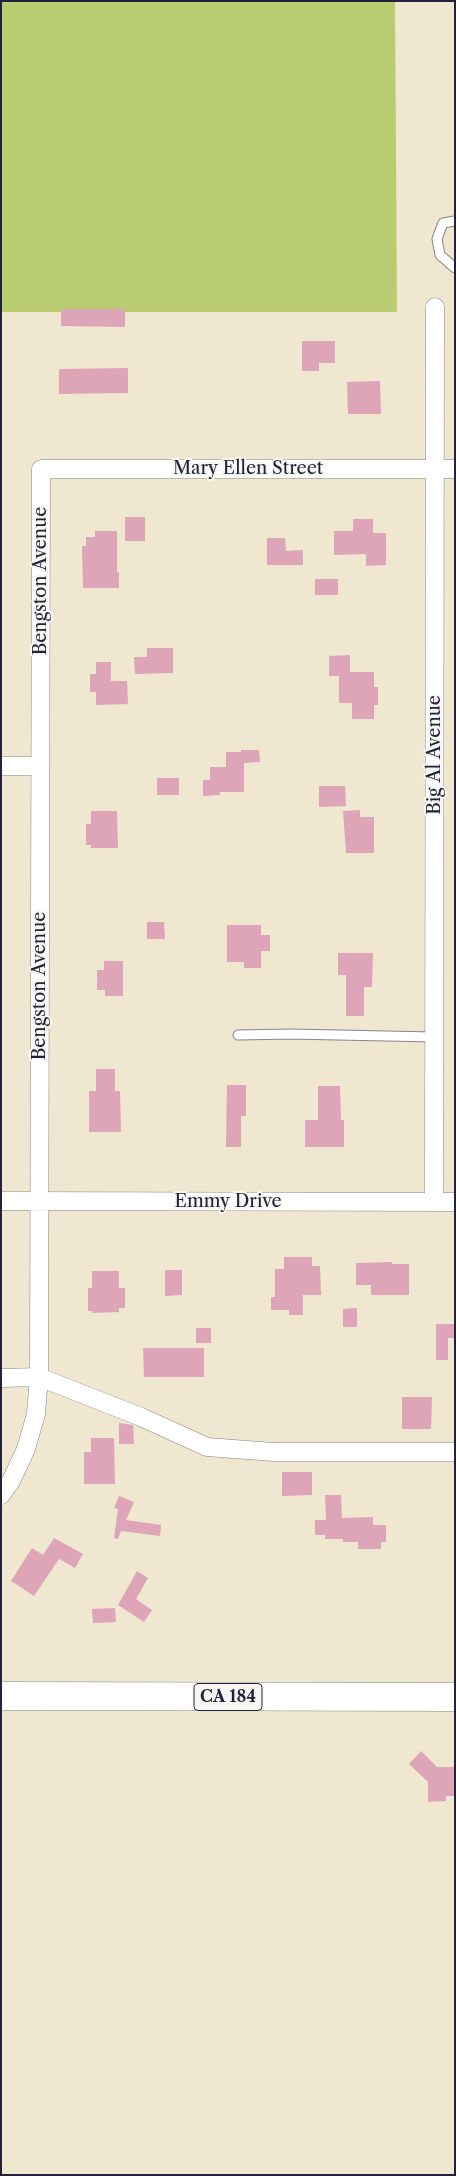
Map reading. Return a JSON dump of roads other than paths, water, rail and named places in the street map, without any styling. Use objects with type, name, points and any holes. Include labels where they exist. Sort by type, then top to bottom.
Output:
[{"type":"main road","name":"CA 184","points":[[1,1696],[455,1697]]},
{"type":"street","name":"Big Al Avenue","points":[[434,1202],[435,307]]},
{"type":"street","name":"Mary Ellen Street","points":[[41,468],[455,469]]},
{"type":"street","name":"Bengston Avenue","points":[[1,1495],[11,1481],[26,1449],[36,1414],[39,1378],[41,468]]},
{"type":"street","points":[[1,766],[40,766]]},
{"type":"street","name":"Emmy Drive","points":[[1,1202],[455,1202]]},
{"type":"street","points":[[1,1378],[39,1378],[141,1418],[207,1447],[274,1452],[455,1452]]},
{"type":"lane","points":[[455,221],[443,223],[437,239],[440,255],[455,268]]},
{"type":"lane","points":[[238,1035],[290,1034],[434,1037]]}]
